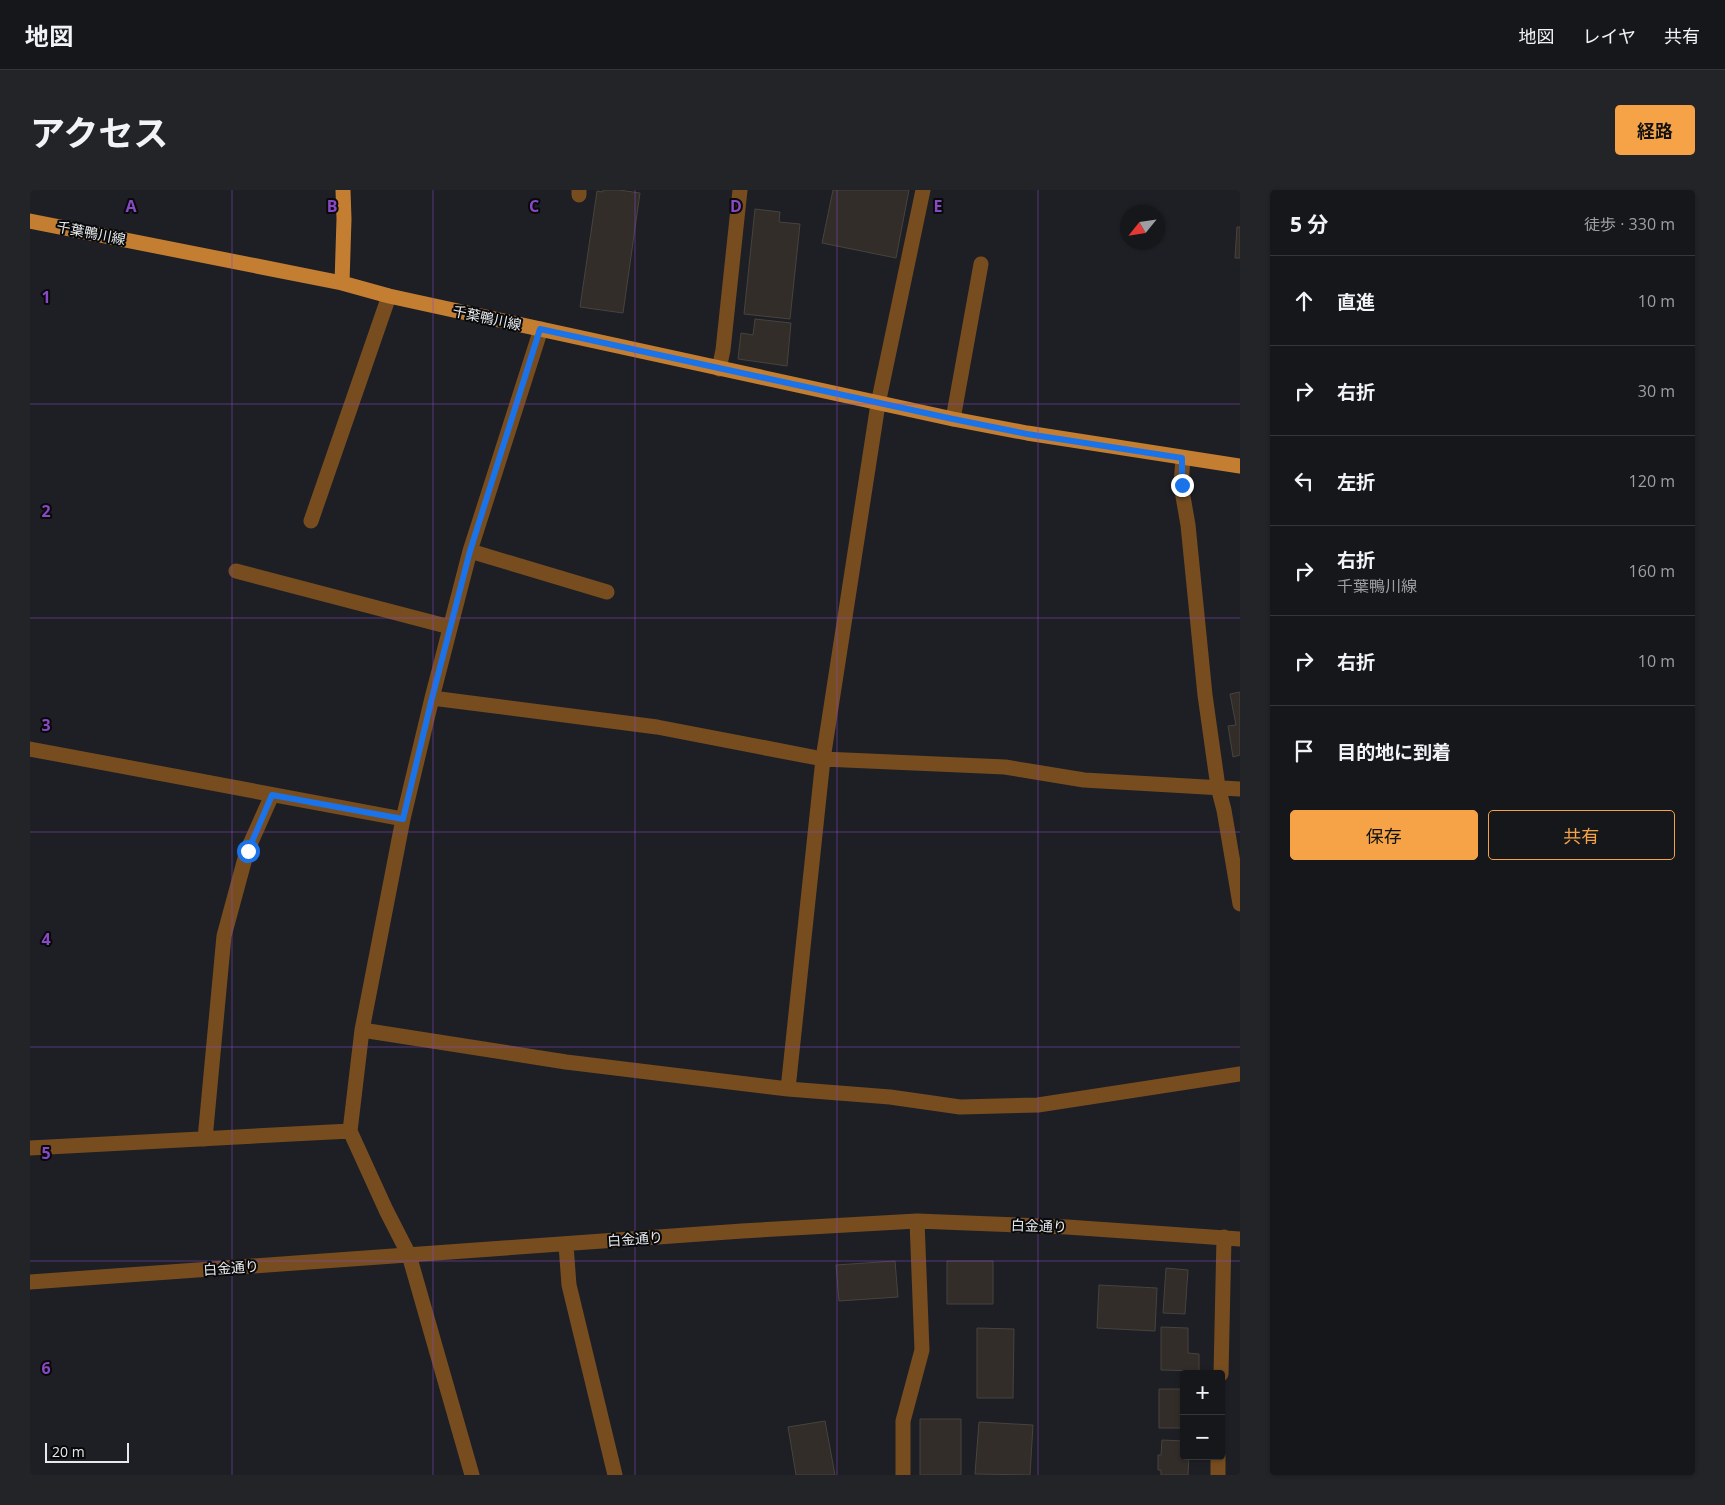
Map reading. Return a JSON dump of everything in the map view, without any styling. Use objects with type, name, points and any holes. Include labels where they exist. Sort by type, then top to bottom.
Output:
[{"type":"main road","points":[[342,284],[343,190]]},
{"type":"main road","name":"千葉鴨川線","points":[[30,221],[342,284],[878,404],[1027,434],[1240,466]]},
{"type":"street","points":[[719,369],[723,350],[740,190]]},
{"type":"street","points":[[788,1089],[823,758],[878,404],[923,190]]},
{"type":"street","points":[[953,419],[981,264]]},
{"type":"street","points":[[311,520],[389,296]]},
{"type":"street","points":[[472,1475],[409,1255],[350,1131],[362,1030],[403,819],[470,551],[540,329]]},
{"type":"street","points":[[1182,458],[1182,485],[1188,525],[1205,696],[1218,788],[1224,810],[1240,904]]},
{"type":"street","points":[[470,551],[607,592]]},
{"type":"street","points":[[236,571],[450,627]]},
{"type":"street","points":[[432,698],[657,727],[823,758],[1005,767],[1084,780],[1240,789]]},
{"type":"street","points":[[30,749],[403,819]]},
{"type":"street","points":[[205,1139],[224,936],[248,851],[272,795]]},
{"type":"street","points":[[362,1030],[566,1062],[788,1089],[890,1097],[960,1107],[1038,1105],[1240,1074]]},
{"type":"street","points":[[30,1148],[350,1131]]},
{"type":"street","points":[[903,1475],[903,1421],[922,1350],[917,1221]]},
{"type":"street","name":"白金通り","points":[[30,1282],[742,1231],[917,1221],[1067,1227],[1240,1239]]},
{"type":"street","points":[[1220,1370],[1224,1237]]},
{"type":"street","points":[[566,1245],[569,1285],[615,1475]]},
{"type":"street","points":[[1218,1460],[1218,1475]]},
{"type":"building","points":[[603,190],[640,193],[623,313],[580,307],[597,191],[603,192]]},
{"type":"building","points":[[833,190],[909,190],[896,258],[822,243]]},
{"type":"building","points":[[755,209],[780,212],[779,222],[800,224],[790,319],[744,314]]},
{"type":"building","points":[[1237,227],[1240,227],[1240,258],[1235,258]]},
{"type":"building","points":[[755,319],[791,323],[787,366],[738,359],[741,333],[753,335]]},
{"type":"building","points":[[1240,692],[1240,755],[1233,757],[1228,726],[1236,725],[1230,694]]},
{"type":"building","points":[[895,1261],[898,1297],[839,1301],[836,1265]]},
{"type":"building","points":[[947,1261],[993,1261],[993,1304],[947,1304]]},
{"type":"building","points":[[1166,1268],[1188,1270],[1185,1314],[1163,1313]]},
{"type":"building","points":[[1099,1285],[1157,1288],[1155,1331],[1097,1328]]},
{"type":"building","points":[[1161,1327],[1188,1328],[1188,1353],[1199,1354],[1199,1370],[1161,1370]]},
{"type":"building","points":[[977,1328],[1014,1329],[1013,1398],[977,1398]]},
{"type":"building","points":[[1159,1389],[1180,1389],[1180,1428],[1159,1428]]},
{"type":"building","points":[[920,1419],[961,1419],[961,1475],[920,1475]]},
{"type":"building","points":[[825,1421],[835,1475],[796,1475],[788,1427]]},
{"type":"building","points":[[979,1422],[1033,1425],[1030,1475],[975,1474]]},
{"type":"building","points":[[1162,1440],[1180,1441],[1180,1460],[1189,1460],[1188,1475],[1161,1475],[1161,1470],[1158,1470],[1158,1455],[1161,1455]]},
{"type":"route","points":[[248,851],[272,795],[403,819],[470,551],[540,329],[878,404],[1027,434],[1182,458],[1182,485]]}]
